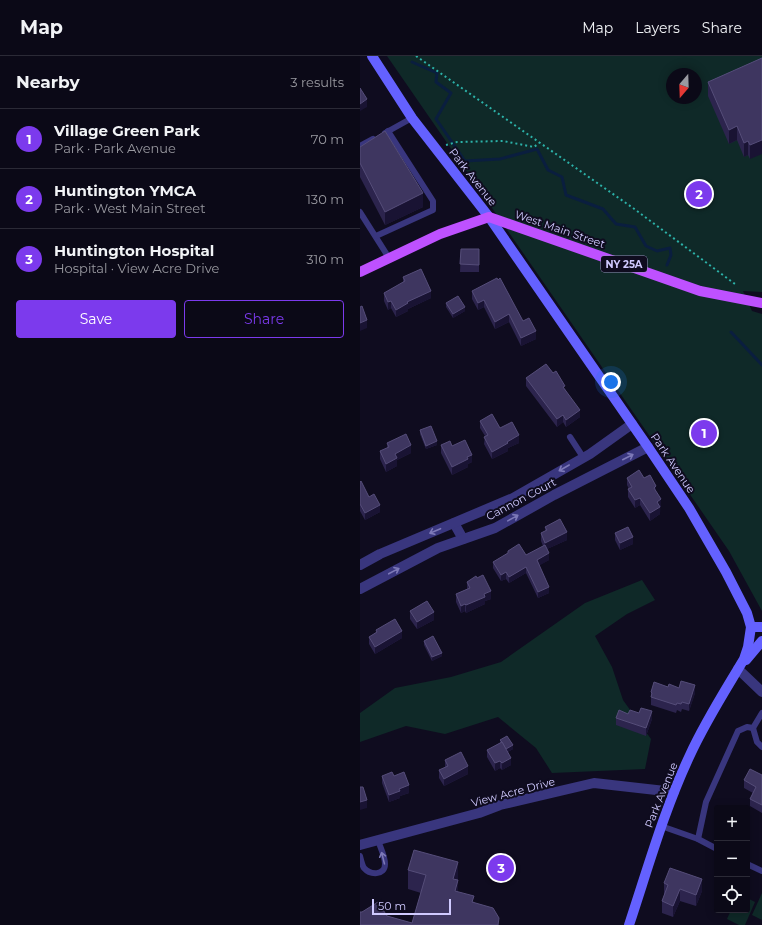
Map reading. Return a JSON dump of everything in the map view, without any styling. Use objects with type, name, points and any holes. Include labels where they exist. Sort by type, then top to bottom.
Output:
[{"type":"main road","name":"Park Avenue","points":[[372,56],[412,118],[489,217],[679,492],[723,566],[747,613],[751,627],[748,647],[744,659],[703,730],[674,792],[661,826],[629,925]]},
{"type":"main road","points":[[360,272],[440,234],[489,217]]},
{"type":"main road","name":"West Main Street","points":[[489,217],[700,291],[762,302]]},
{"type":"main road","points":[[751,627],[762,627]]},
{"type":"main road","points":[[738,670],[762,641]]},
{"type":"street","name":"Cannon Court","points":[[360,565],[380,554],[513,498],[590,454],[632,424]]},
{"type":"street","name":"Cannon Court","points":[[361,586],[438,548],[495,528],[554,495],[648,447]]},
{"type":"street","points":[[543,480],[554,495]]},
{"type":"street","points":[[454,522],[463,539]]},
{"type":"street","points":[[738,670],[762,692]]},
{"type":"street","name":"View Acre Drive","points":[[360,845],[500,806],[594,783],[674,792]]},
{"type":"lane","points":[[360,146],[412,118]]},
{"type":"lane","points":[[376,236],[433,210],[434,201],[388,132]]},
{"type":"lane","points":[[360,212],[390,258]]},
{"type":"lane","points":[[570,436],[583,457]]},
{"type":"lane","points":[[753,728],[762,713]]},
{"type":"lane","points":[[698,839],[706,802],[738,731],[747,727],[753,728]]},
{"type":"lane","points":[[753,728],[758,742],[762,747]]},
{"type":"lane","points":[[661,826],[698,839],[714,847]]},
{"type":"lane","points":[[360,856],[364,868],[376,874],[381,872],[385,863],[378,840]]},
{"type":"lane","points":[[750,865],[762,871]]},
{"type":"path","points":[[416,56],[633,208],[735,284]]},
{"type":"path","points":[[449,144],[457,142],[503,141],[534,147],[539,143]]},
{"type":"green space","points":[[387,56],[762,56],[762,292],[743,291],[752,311],[762,314],[762,611],[729,551]]},
{"type":"green space","points":[[642,580],[655,600],[627,614],[595,636],[612,667],[623,700],[651,739],[645,769],[552,773],[536,748],[498,717],[445,734],[406,726],[360,742],[360,713],[395,688],[451,677],[501,662],[585,603]]},
{"type":"green space","points":[[762,893],[762,920],[752,915]]},
{"type":"green space","points":[[750,900],[755,902],[745,925],[739,925],[727,919],[730,913],[750,913]]},
{"type":"building","points":[[762,58],[762,140],[750,145],[748,141],[744,143],[737,126],[729,130],[708,82]]},
{"type":"building","points":[[360,88],[367,99],[360,104]]},
{"type":"building","points":[[385,131],[423,193],[385,212],[360,163],[360,147]]},
{"type":"building","points":[[461,249],[479,249],[479,265],[460,264]]},
{"type":"building","points":[[421,269],[431,291],[407,302],[408,303],[396,310],[391,301],[388,302],[384,293],[405,281],[403,277]]},
{"type":"building","points":[[497,278],[498,280],[500,278],[523,321],[529,318],[536,331],[521,338],[509,314],[495,322],[484,300],[478,303],[472,291]]},
{"type":"building","points":[[458,296],[465,307],[453,314],[446,303]]},
{"type":"building","points":[[362,306],[367,320],[360,323],[360,307]]},
{"type":"building","points":[[546,364],[553,373],[556,371],[565,386],[563,387],[580,410],[566,420],[563,415],[557,419],[526,378]]},
{"type":"building","points":[[492,414],[500,428],[512,422],[519,435],[492,452],[484,437],[488,435],[480,421]]},
{"type":"building","points":[[431,426],[437,441],[426,446],[420,430]]},
{"type":"building","points":[[406,434],[411,445],[395,454],[397,458],[386,464],[380,451],[389,447],[387,443]]},
{"type":"building","points":[[465,440],[472,455],[467,457],[468,459],[452,467],[441,445],[450,441],[452,446]]},
{"type":"building","points":[[639,470],[644,478],[650,475],[656,486],[654,488],[661,499],[657,502],[660,507],[650,513],[640,498],[635,500],[628,489],[632,487],[627,478]]},
{"type":"building","points":[[361,481],[369,497],[374,494],[380,505],[365,513],[360,504]]},
{"type":"building","points":[[560,519],[567,532],[545,543],[541,533],[547,530],[545,527]]},
{"type":"building","points":[[628,527],[633,537],[620,543],[615,533]]},
{"type":"building","points":[[519,544],[526,555],[545,545],[549,553],[537,560],[549,587],[538,592],[526,567],[509,577],[506,572],[501,575],[493,562]]},
{"type":"building","points":[[483,575],[491,591],[484,594],[485,597],[461,606],[456,594],[470,588],[467,582],[476,576],[477,578]]},
{"type":"building","points":[[427,601],[434,612],[417,622],[410,611]]},
{"type":"building","points":[[395,619],[402,631],[375,647],[369,637],[377,632],[376,630]]},
{"type":"building","points":[[433,636],[442,653],[432,657],[424,641]]},
{"type":"building","points":[[681,681],[695,685],[689,704],[682,702],[681,704],[677,703],[676,705],[651,697],[654,682],[668,687],[669,684],[679,688]]},
{"type":"building","points":[[641,708],[652,711],[646,728],[616,718],[619,710],[628,714],[630,710],[639,713]]},
{"type":"building","points":[[507,736],[513,745],[506,749],[500,740]]},
{"type":"building","points":[[502,742],[511,758],[502,763],[500,761],[495,763],[487,750]]},
{"type":"building","points":[[461,752],[468,766],[444,779],[439,770],[448,766],[445,760]]},
{"type":"building","points":[[750,769],[762,775],[762,805],[750,799],[756,787],[744,780]]},
{"type":"building","points":[[392,772],[394,776],[404,772],[409,785],[399,789],[400,791],[389,795],[382,776]]},
{"type":"building","points":[[360,787],[363,787],[367,800],[360,802]]},
{"type":"building","points":[[414,850],[458,862],[453,879],[458,880],[455,891],[474,896],[472,902],[493,908],[499,918],[498,925],[360,925],[360,912],[378,902],[387,916],[412,923],[426,875],[408,870]]},
{"type":"building","points":[[670,868],[702,879],[696,895],[680,889],[673,906],[662,901],[668,885],[664,883]]},
{"type":"waterway","points":[[412,62],[437,73],[436,82],[451,93],[436,119],[465,161],[500,159],[537,149],[548,170],[562,177],[566,195],[603,209],[616,224],[635,227],[646,246],[657,251],[670,248],[671,255],[667,265]]},
{"type":"waterway","points":[[731,332],[762,365]]},
{"type":"place","name":"Huntington YMCA","points":[[699,194]]},
{"type":"place","name":"Village Green Park","points":[[704,433]]},
{"type":"place","name":"Huntington Hospital","points":[[501,868]]}]
